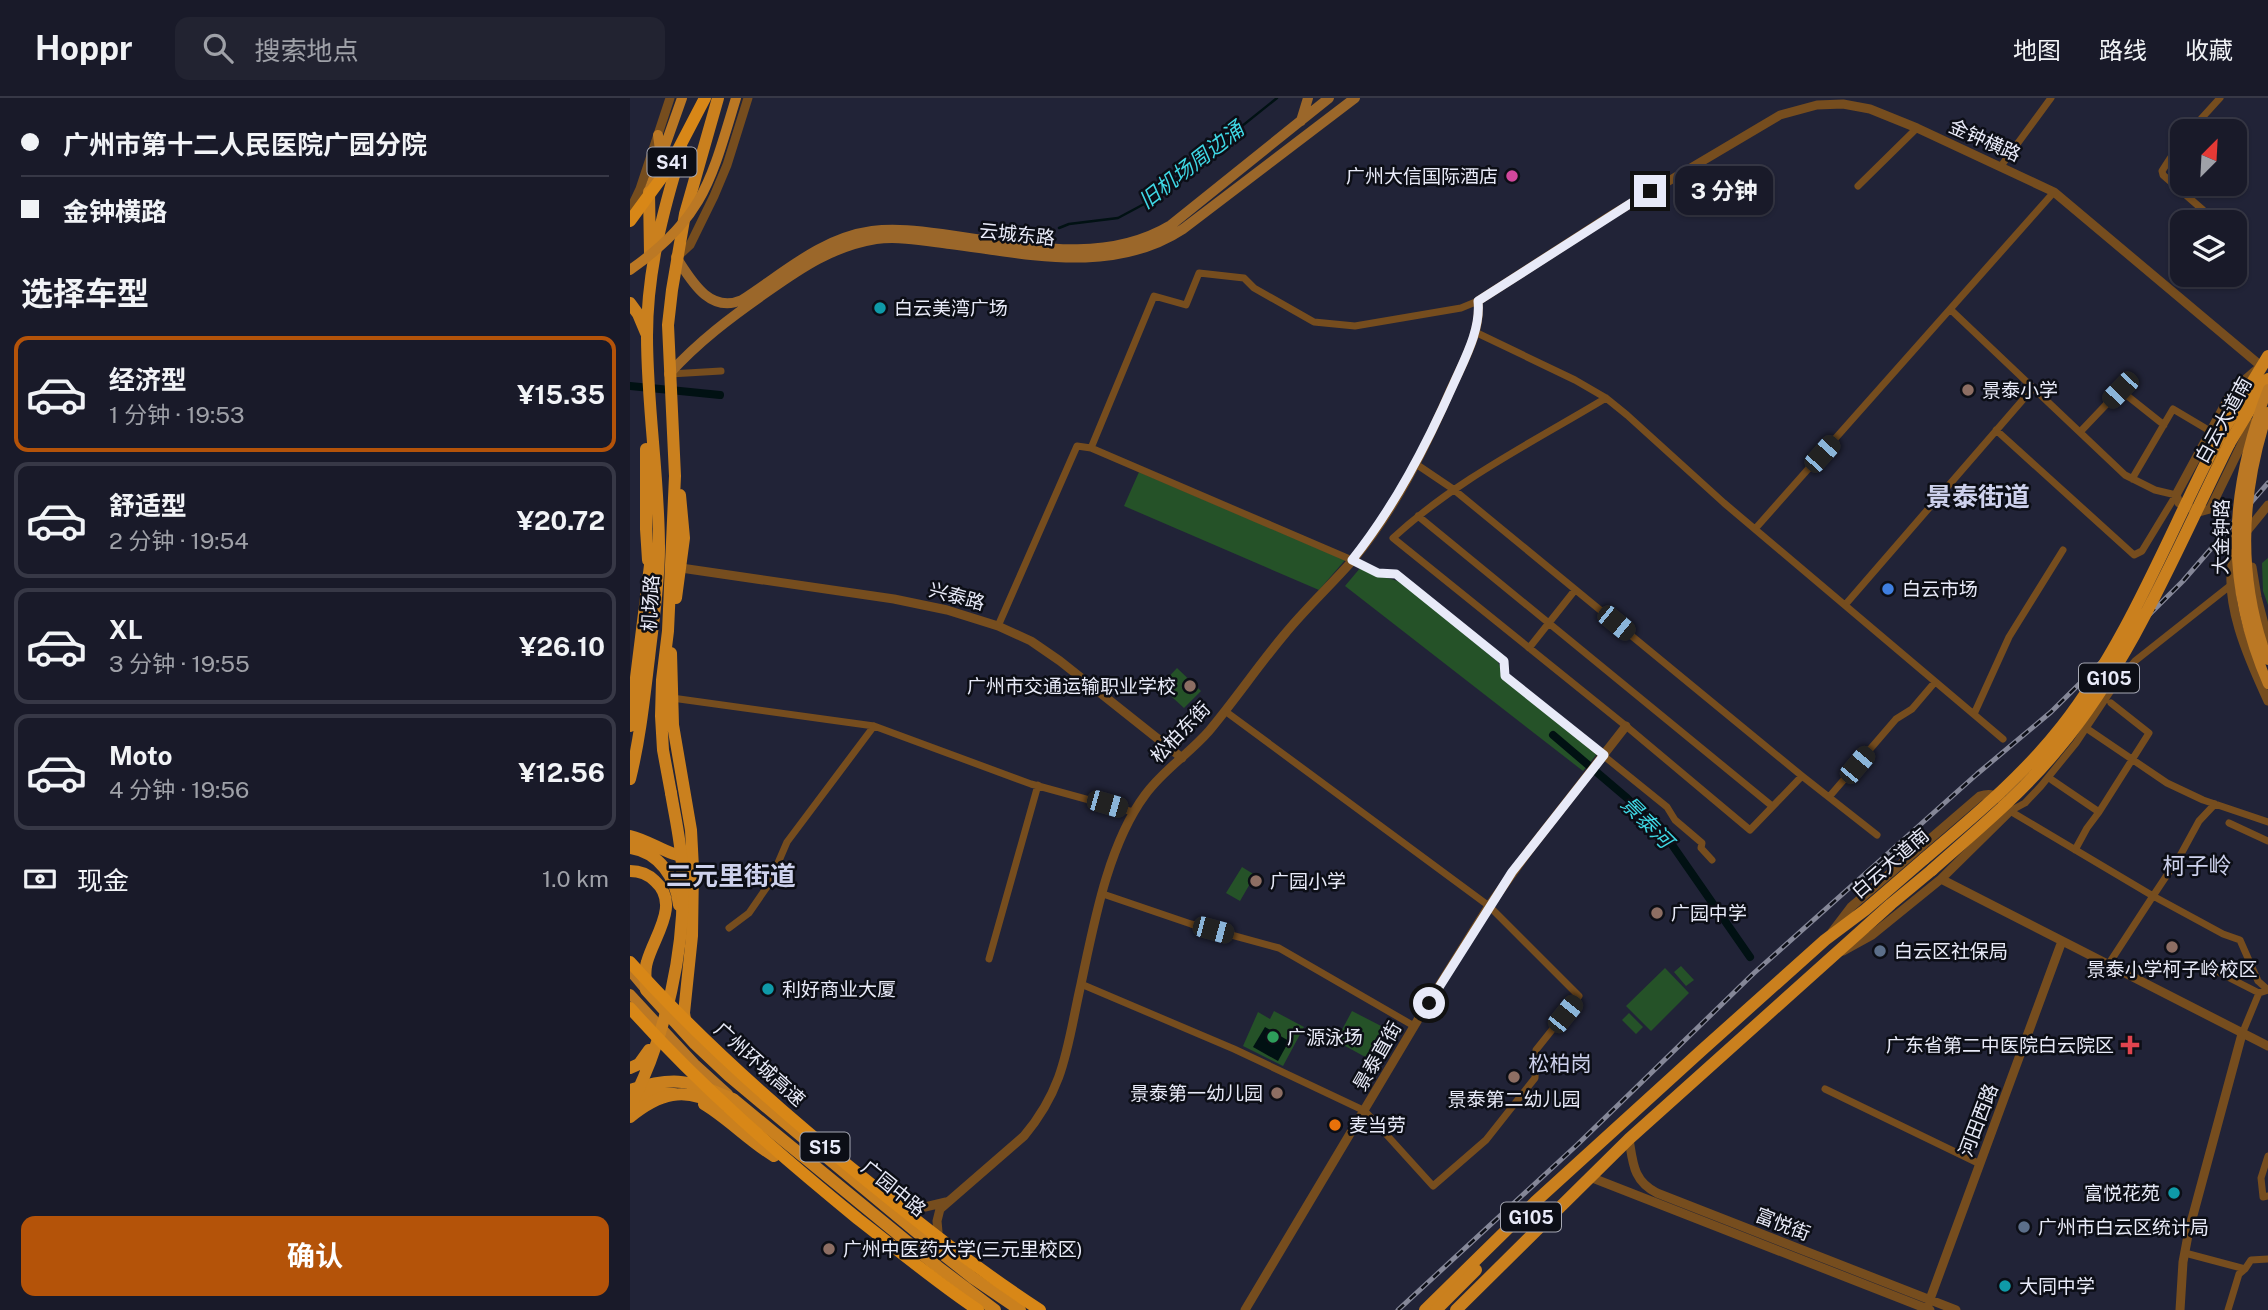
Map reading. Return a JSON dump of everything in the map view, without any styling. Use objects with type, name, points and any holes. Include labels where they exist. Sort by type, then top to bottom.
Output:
[{"type":"highway","name":"机场路","points":[[630,779],[639,735],[658,572],[657,500],[647,336],[652,265],[670,186],[698,98]]},
{"type":"highway","name":"S41","points":[[630,222],[668,169],[705,98]]},
{"type":"highway","name":"机场路","points":[[630,1107],[664,1022],[676,964],[680,920],[682,868],[663,750],[661,716],[675,476],[668,325],[676,257],[687,205],[718,98]]},
{"type":"highway","points":[[645,190],[652,265]]},
{"type":"highway","points":[[630,303],[647,336]]},
{"type":"highway","name":"白云大道南","points":[[1456,1310],[1629,1139],[1932,869],[1991,802],[2027,767],[2064,723],[2118,640],[2219,438],[2265,361]]},
{"type":"highway","name":"白云大道南","points":[[2219,438],[2268,379]]},
{"type":"highway","points":[[649,571],[646,444],[650,406]]},
{"type":"highway","points":[[675,476],[684,525],[681,568],[668,631],[672,661],[673,724],[693,857],[693,919],[684,1013],[686,1026],[695,1044]]},
{"type":"highway","points":[[630,726],[657,500]]},
{"type":"highway","points":[[630,836],[653,843],[673,855],[693,857]]},
{"type":"highway","points":[[630,848],[652,856],[667,872],[676,890],[680,920]]},
{"type":"highway","name":"白云大道南","points":[[1424,1310],[1525,1212],[1825,940],[1865,910],[1932,869]]},
{"type":"highway","points":[[630,871],[646,874],[658,883],[666,895],[667,909],[646,967],[646,990]]},
{"type":"highway","name":"广州环城高速","points":[[630,962],[717,1054],[803,1129],[956,1252],[1040,1310]]},
{"type":"highway","name":"广园中路","points":[[646,990],[695,1044],[769,1111],[973,1278],[1020,1310]]},
{"type":"highway","name":"S15","points":[[630,1007],[705,1087],[758,1135],[895,1249],[978,1310]]},
{"type":"highway","points":[[630,1068],[643,1059],[664,1022]]},
{"type":"highway","points":[[630,1090],[673,1080],[702,1086],[733,1099]]},
{"type":"highway","points":[[630,1100],[653,1093],[689,1097],[715,1110],[753,1143],[774,1156]]},
{"type":"highway","points":[[630,1117],[649,1103],[668,1095],[701,1097],[718,1106],[774,1156]]},
{"type":"highway","name":"广园中路","points":[[733,1099],[995,1310]]},
{"type":"highway","name":"G105","points":[[1446,1310],[1582,1161]]},
{"type":"highway","name":"G105","points":[[1436,1310],[1590,1177]]},
{"type":"main road","points":[[630,222],[661,159],[682,98]]},
{"type":"main road","points":[[630,271],[666,242],[696,208],[712,175],[736,98]]},
{"type":"main road","points":[[1301,121],[1308,98]]},
{"type":"main road","name":"云城东路","points":[[676,257],[705,296],[729,304],[742,300],[814,251],[844,238],[873,231],[917,232],[1085,250],[1122,246],[1171,225],[1330,98]]},
{"type":"main road","name":"云城东路","points":[[669,375],[727,320],[792,274],[828,253],[861,242],[897,238],[1090,258],[1113,257],[1155,245],[1183,229],[1342,102],[1355,98]]},
{"type":"main road","points":[[658,135],[661,159]]},
{"type":"main road","name":"大金钟路","points":[[2268,389],[2249,443],[2240,488],[2236,531],[2238,588],[2249,634],[2268,684]]},
{"type":"main road","name":"大金钟路","points":[[2266,406],[2250,482],[2245,531],[2248,587],[2268,660]]},
{"type":"main road","name":"广园中路","points":[[630,971],[646,990]]},
{"type":"main road","name":"广园中路","points":[[630,994],[695,1064],[733,1099]]},
{"type":"main road","points":[[684,1013],[794,1114],[906,1206],[1011,1285],[1050,1310]]},
{"type":"main road","points":[[769,1111],[794,1114]]},
{"type":"main road","points":[[819,1152],[852,1162]]},
{"type":"main road","points":[[797,1153],[800,1178]]},
{"type":"main road","points":[[774,1156],[910,1267],[970,1310]]},
{"type":"main road","points":[[870,1194],[887,1202],[906,1206]]},
{"type":"main road","points":[[839,1210],[869,1211]]},
{"type":"main road","points":[[939,1232],[944,1255]]},
{"type":"street","points":[[630,209],[645,190],[670,98]]},
{"type":"street","points":[[676,257],[690,245],[715,196],[748,98]]},
{"type":"street","points":[[1330,98],[1342,102]]},
{"type":"street","points":[[2001,166],[2051,98]]},
{"type":"street","points":[[2201,119],[2220,98]]},
{"type":"street","name":"金钟横路","points":[[1478,301],[1613,214],[1780,115],[1817,105],[1843,104],[1870,109],[1917,128],[2054,192],[2265,361]]},
{"type":"street","points":[[1858,186],[1917,128]]},
{"type":"street","points":[[2170,159],[2162,171],[2163,176],[2170,182]]},
{"type":"street","points":[[630,185],[645,190]]},
{"type":"street","points":[[1755,529],[2054,192]]},
{"type":"street","points":[[2187,196],[2203,210]]},
{"type":"street","points":[[1091,448],[1154,296],[1186,305],[1199,273],[1244,278],[1254,288],[1314,322],[1355,326],[1461,307],[1478,301]]},
{"type":"street","name":"松柏东街","points":[[947,1202],[1009,1151],[1036,1122],[1048,1104],[1061,1076],[1103,894],[1117,847],[1133,812],[1151,787],[1201,740],[1283,636],[1352,560],[1381,521],[1416,464],[1462,366],[1475,332],[1479,313],[1478,301]]},
{"type":"street","points":[[1951,310],[2125,475],[2176,495]]},
{"type":"street","points":[[1475,332],[1576,380],[1606,398],[1755,529],[2003,739]]},
{"type":"street","points":[[669,375],[721,371]]},
{"type":"street","points":[[1845,605],[2033,388]]},
{"type":"street","points":[[2176,495],[2179,503],[2191,509],[2199,512],[2210,509],[2266,406],[2268,389]]},
{"type":"street","points":[[2081,431],[2120,390],[2164,425]]},
{"type":"street","points":[[1606,398],[1453,489],[1393,538],[1626,726],[1749,830],[1802,776]]},
{"type":"street","points":[[1996,430],[2134,555],[2142,551],[2176,495],[2219,438],[2173,409],[2132,478]]},
{"type":"street","points":[[998,626],[1077,446],[1091,448],[1378,573],[1396,574],[1504,661],[1505,676],[1667,807],[1675,820],[1702,843],[1701,848],[1712,860]]},
{"type":"street","points":[[1416,464],[1453,489],[1877,835]]},
{"type":"street","points":[[2268,505],[2253,520],[2238,545],[2232,562],[2231,585],[2247,653],[2268,701]]},
{"type":"street","points":[[1418,516],[1772,807]]},
{"type":"street","points":[[2253,520],[2249,547],[2257,597],[2268,640]]},
{"type":"street","points":[[1974,715],[2009,637],[2063,550]]},
{"type":"street","name":"兴泰路","points":[[681,568],[894,599],[947,610],[998,626],[1031,641],[1060,661],[1182,758]]},
{"type":"street","points":[[2231,585],[2135,661],[2114,686],[2051,777],[2025,803],[2010,811],[1932,869],[2062,942],[2268,1046]]},
{"type":"street","points":[[1530,648],[1575,590]]},
{"type":"street","points":[[1829,797],[1890,725],[1912,709],[1935,681]]},
{"type":"street","points":[[672,698],[874,726],[1038,785],[1133,812]]},
{"type":"street","points":[[2075,850],[2149,733],[2111,703]]},
{"type":"street","points":[[1081,984],[1234,1049],[1365,1111],[1433,1186],[1486,1140],[1535,1077],[1536,1050],[1579,996],[1489,906],[1225,711]]},
{"type":"street","points":[[729,928],[749,913],[769,884],[787,842],[874,726]]},
{"type":"street","name":"景泰直街","points":[[1245,1310],[1414,1026],[1489,906],[1626,726]]},
{"type":"street","points":[[2086,729],[2167,783],[2215,804],[2268,822]]},
{"type":"street","points":[[2023,754],[2099,812]]},
{"type":"street","points":[[989,959],[1038,785]]},
{"type":"street","points":[[1825,940],[1851,907],[1980,796],[1991,794],[1999,797],[2010,811],[2153,896],[2223,934],[2240,940],[2258,981],[2268,990],[2259,993],[2212,969]]},
{"type":"street","points":[[2108,965],[2181,854],[2199,821],[2215,804]]},
{"type":"street","points":[[2229,823],[2268,842]]},
{"type":"street","points":[[1103,894],[1191,923],[1279,947],[1414,1026]]},
{"type":"street","name":"河田西路","points":[[1928,1307],[2062,942]]},
{"type":"street","points":[[2180,1310],[2185,1253],[2194,1208],[2242,1034],[2259,993]]},
{"type":"street","points":[[1825,1089],[1980,1164]]},
{"type":"street","name":"富悦街","points":[[1629,1139],[1639,1180],[1650,1190],[1928,1307]]},
{"type":"street","points":[[2268,1156],[2261,1178],[2263,1197],[2268,1196]]},
{"type":"street","name":"富悦街","points":[[1590,1177],[1928,1307],[1956,1310]]},
{"type":"street","points":[[906,1206],[947,1202]]},
{"type":"street","points":[[939,1232],[938,1215],[947,1202]]},
{"type":"street","points":[[2185,1253],[2245,1269]]},
{"type":"street","points":[[2228,1310],[2239,1274],[2251,1260],[2268,1259]]},
{"type":"green space","points":[[1139,472],[1345,560],[1319,590],[1124,506]]},
{"type":"green space","points":[[2268,558],[2268,605],[2263,591],[2262,563]]},
{"type":"green space","points":[[1361,567],[1401,582],[1498,662],[1504,677],[1597,754],[1583,771],[1345,586]]},
{"type":"green space","points":[[1177,668],[1201,691],[1184,708],[1160,686]]},
{"type":"green space","points":[[1242,867],[1255,875],[1240,901],[1226,893]]},
{"type":"green space","points":[[1681,966],[1694,980],[1686,986],[1674,972]]},
{"type":"green space","points":[[1665,968],[1689,993],[1651,1031],[1626,1006]]},
{"type":"green space","name":"广源泳场","points":[[1274,1011],[1304,1027],[1283,1066],[1243,1046],[1258,1012],[1270,1019]]},
{"type":"green space","points":[[1352,1011],[1385,1028],[1369,1059],[1336,1041]]},
{"type":"green space","points":[[1629,1013],[1643,1027],[1636,1034],[1622,1020]]},
{"type":"shaded area","points":[[1265,1027],[1289,1041],[1278,1061],[1253,1047]]},
{"type":"waterway","name":"旧机场周边涌","points":[[1059,228],[1069,224],[1118,218],[1146,203],[1277,98]]},
{"type":"waterway","name":"景泰河","points":[[630,386],[720,395]]},
{"type":"waterway","name":"景泰河","points":[[1553,735],[1627,798],[1668,839],[1750,957]]},
{"type":"railway","points":[[1398,1310],[1578,1144],[1754,973],[1977,774],[2051,712],[2183,581],[2268,483]]},
{"type":"place","name":"广州大信国际酒店","points":[[1512,176]]},
{"type":"place","name":"白云美湾广场","points":[[880,308]]},
{"type":"place","name":"景泰小学","points":[[1968,390]]},
{"type":"place","name":"白云市场","points":[[1888,589]]},
{"type":"place","name":"广州市交通运输职业学校","points":[[1190,686]]},
{"type":"place","name":"广园小学","points":[[1256,881]]},
{"type":"place","name":"广园中学","points":[[1657,913]]},
{"type":"place","name":"景泰小学柯子岭校区","points":[[2172,947]]},
{"type":"place","name":"白云区社保局","points":[[1880,951]]},
{"type":"place","name":"利好商业大厦","points":[[768,989]]},
{"type":"place","name":"广源泳场","points":[[1273,1037]]},
{"type":"place","name":"广东省第二中医院白云院区","points":[[2130,1045]]},
{"type":"place","name":"景泰第二幼儿园","points":[[1514,1077]]},
{"type":"place","name":"景泰第一幼儿园","points":[[1277,1093]]},
{"type":"place","name":"麦当劳","points":[[1335,1125]]},
{"type":"place","name":"富悦花苑","points":[[2174,1193]]},
{"type":"place","name":"广州市白云区统计局","points":[[2024,1227]]},
{"type":"place","name":"广州中医药大学(三元里校区)","points":[[829,1249]]},
{"type":"place","name":"大同中学","points":[[2005,1286]]},
{"type":"district","name":"景泰街道","points":[[1978,496]]},
{"type":"district","name":"柯子岭","points":[[2197,865]]},
{"type":"district","name":"三元里街道","points":[[731,875]]},
{"type":"district","name":"松柏岗","points":[[1560,1063]]},
{"type":"route","points":[[1429,1003],[1512,872],[1604,755],[1505,676],[1504,661],[1396,574],[1378,573],[1352,560],[1381,521],[1431,434],[1475,332],[1478,301],[1650,191]]}]
